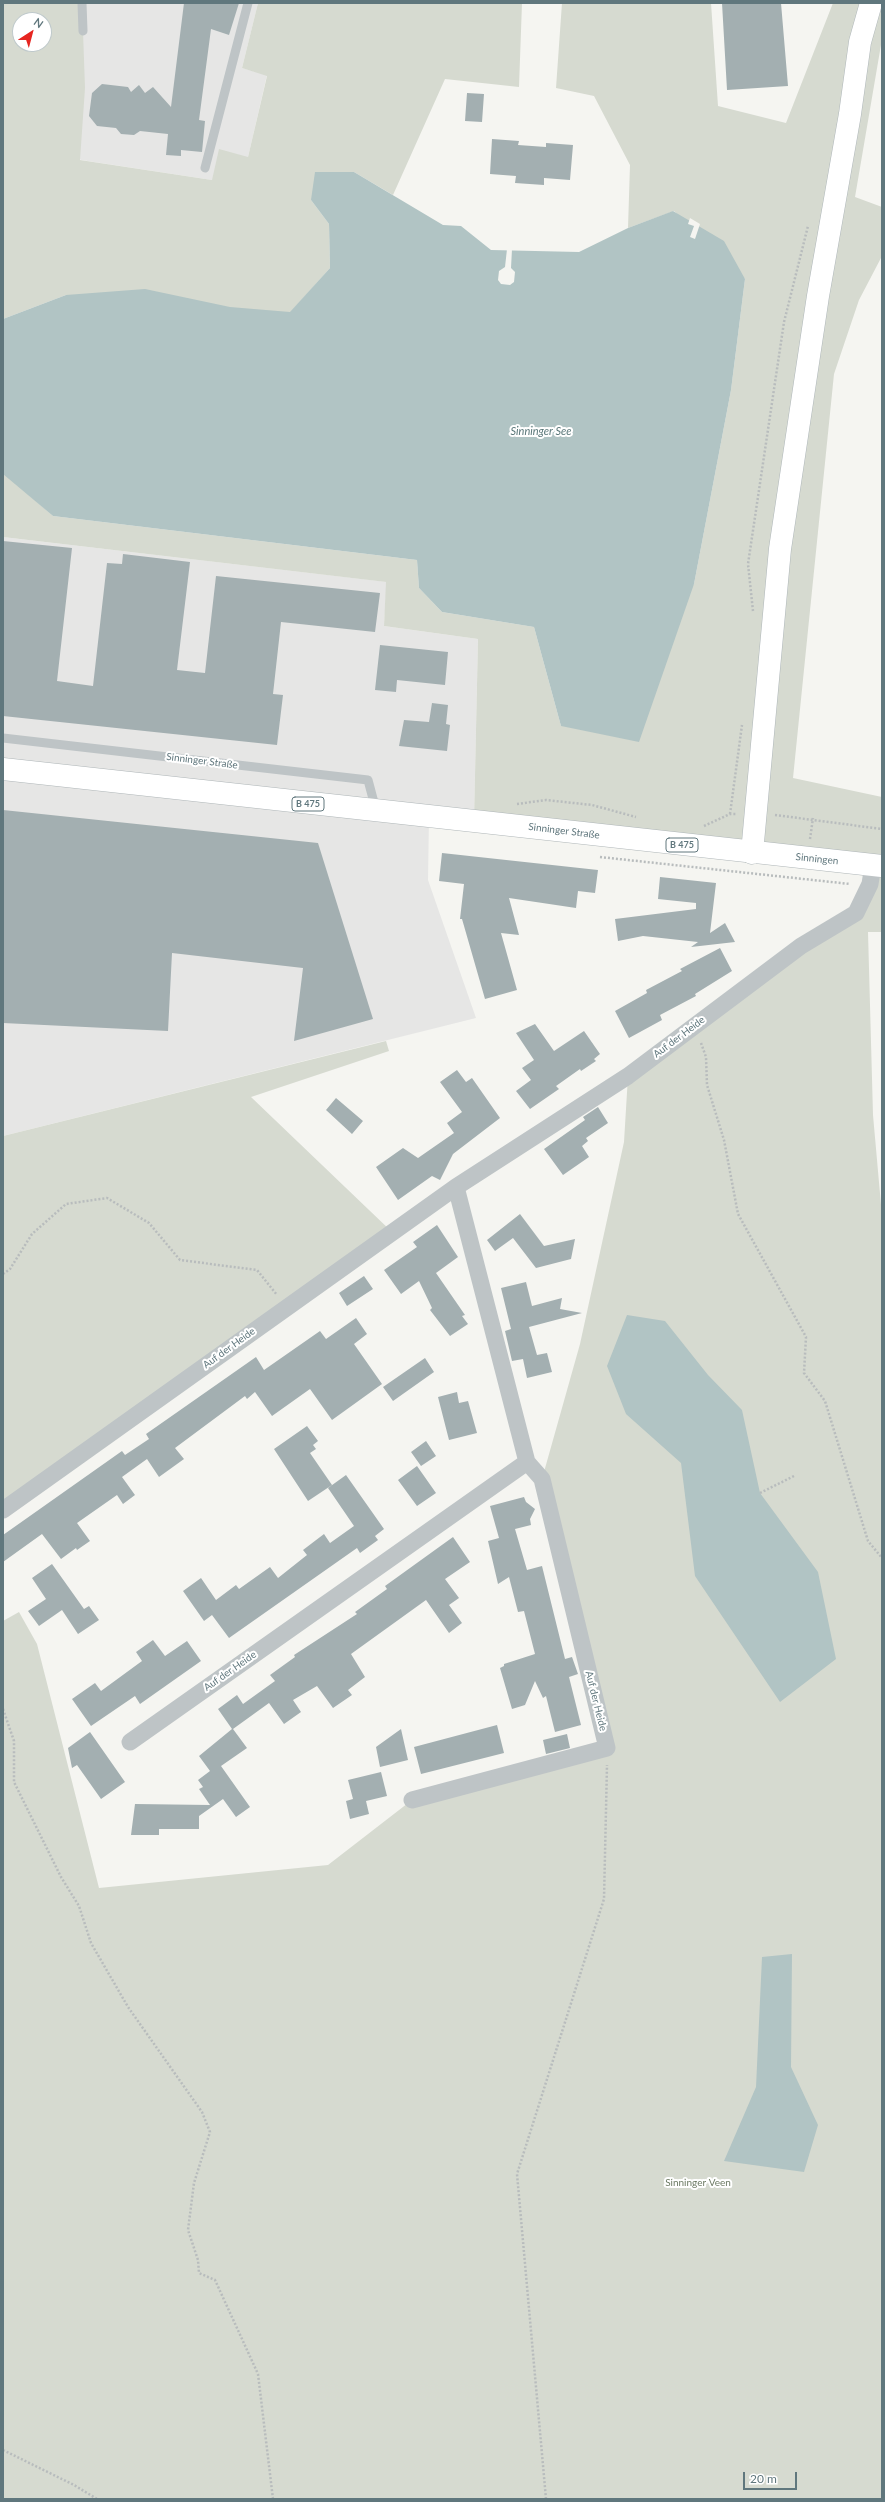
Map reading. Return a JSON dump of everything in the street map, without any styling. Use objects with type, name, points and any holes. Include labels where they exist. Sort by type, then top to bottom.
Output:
[{"type":"main road","points":[[752,853],[780,550],[818,296],[850,114],[860,42],[871,3]]},
{"type":"main road","name":"Sinninger Straße","points":[[3,770],[377,812],[551,829],[752,853]]},
{"type":"main road","name":"Sinningen","points":[[752,853],[875,872]]},
{"type":"street","name":"Auf der Heide","points":[[3,1510],[456,1187],[628,1076],[801,946],[856,912],[875,872]]},
{"type":"street","name":"Auf der Heide","points":[[456,1187],[527,1462],[542,1479],[607,1748]]},
{"type":"street","name":"Auf der Heide","points":[[130,1742],[527,1462]]},
{"type":"street","points":[[412,1800],[607,1748]]},
{"type":"lane","points":[[82,3],[83,30]]},
{"type":"lane","points":[[205,168],[248,3]]},
{"type":"lane","name":"Sinninger Straße","points":[[3,738],[368,780],[377,812]]},
{"type":"path","points":[[755,813],[813,818],[882,828]]},
{"type":"path","points":[[749,875],[847,884],[875,872]]},
{"type":"path","points":[[693,1027],[706,1057],[707,1085],[724,1140],[738,1214],[806,1337],[804,1373],[825,1402],[868,1541],[882,1558]]},
{"type":"path","points":[[3,1274],[10,1269],[32,1234],[66,1204],[107,1198],[149,1223],[180,1260],[257,1270],[286,1307]]},
{"type":"path","points":[[760,1493],[794,1476]]},
{"type":"path","points":[[3,1709],[14,1742],[14,1782],[61,1878],[79,1906],[91,1943],[128,2007],[202,2112],[210,2132],[194,2183],[188,2230],[198,2260],[199,2273],[215,2280],[258,2374],[273,2499]]},
{"type":"path","points":[[546,2499],[517,2174],[604,1899],[607,1748]]},
{"type":"path","points":[[3,2450],[74,2485],[97,2499]]},
{"type":"shaded area","points":[[3,3],[258,3],[242,68],[267,75],[248,157],[212,180],[81,160],[3,87]]},
{"type":"shaded area","points":[[3,537],[387,582],[384,626],[478,639],[474,820],[429,817],[428,880],[476,1018],[3,1136]]},
{"type":"green space","points":[[3,3],[82,3],[85,88],[80,160],[212,180],[219,149],[248,157],[267,76],[242,68],[258,3],[522,3],[519,87],[445,79],[393,195],[354,172],[311,200],[329,224],[330,268],[290,313],[66,295],[3,319]]},
{"type":"green space","name":"Sinninger Veen","points":[[562,3],[711,3],[718,106],[786,123],[833,3],[882,3],[882,39],[855,197],[882,207],[882,256],[859,300],[834,374],[793,778],[882,797],[882,932],[868,932],[873,1115],[882,1216],[882,2499],[3,2499],[3,1621],[19,1612],[37,1644],[99,1888],[328,1865],[412,1800],[607,1748],[542,1479],[580,1344],[624,1142],[628,1076],[856,913],[873,865],[474,820],[478,639],[384,626],[386,582],[3,537],[3,472],[53,516],[417,560],[419,588],[442,612],[534,627],[561,726],[694,584],[731,390],[745,279],[674,211],[628,228],[630,165],[594,96],[556,88]]},
{"type":"green space","points":[[386,1041],[389,1051],[251,1097],[392,1232],[3,1510],[3,1136]]},
{"type":"water","name":"Sinninger See","points":[[315,172],[354,172],[443,225],[461,226],[491,250],[579,252],[628,228],[673,211],[724,241],[745,279],[731,390],[694,584],[639,742],[561,726],[534,627],[442,612],[419,588],[417,560],[53,516],[3,474],[3,319],[66,295],[145,289],[230,307],[290,312],[330,268],[329,224],[311,200]]},
{"type":"water","points":[[627,1315],[665,1321],[708,1375],[742,1410],[760,1493],[818,1572],[836,1659],[780,1702],[695,1576],[681,1463],[626,1414],[607,1366]]},
{"type":"water","points":[[792,1954],[791,2067],[818,2125],[804,2172],[724,2161],[756,2087],[762,1957]]},
{"type":"pier","points":[[690,218],[700,224],[695,239],[690,237],[694,226],[688,224]]},
{"type":"pier","points":[[507,249],[512,249],[511,268],[515,272],[514,282],[510,285],[501,284],[498,280],[499,271],[505,267]]},
{"type":"building","points":[[184,3],[239,3],[229,35],[211,29],[199,120],[205,121],[202,152],[181,150],[181,156],[166,155],[168,134],[140,131],[134,135],[121,134],[116,128],[97,126],[89,116],[92,93],[102,84],[128,87],[131,92],[139,85],[145,93],[153,87],[171,107]]},
{"type":"building","points":[[722,3],[781,3],[788,86],[727,90]]},
{"type":"building","points":[[467,93],[484,94],[482,122],[465,121]]},
{"type":"building","points":[[492,139],[519,141],[518,145],[546,147],[546,143],[573,145],[570,180],[544,178],[544,185],[515,183],[516,176],[490,174]]},
{"type":"building","points":[[3,541],[72,548],[57,681],[93,686],[107,563],[122,564],[123,554],[190,562],[177,670],[205,673],[216,576],[380,593],[375,632],[281,622],[273,694],[283,695],[277,745],[3,716]]},
{"type":"building","points":[[380,645],[448,652],[445,685],[397,680],[396,692],[375,690]]},
{"type":"building","points":[[432,703],[448,705],[446,724],[450,725],[447,751],[399,746],[404,720],[429,722]]},
{"type":"building","points":[[3,810],[318,843],[373,1019],[294,1041],[303,968],[172,953],[168,1031],[3,1023]]},
{"type":"building","points":[[442,853],[598,870],[595,893],[578,891],[576,908],[509,898],[519,935],[501,933],[517,990],[485,999],[462,919],[460,919],[464,884],[439,881]]},
{"type":"building","points":[[660,877],[716,883],[710,933],[725,923],[735,942],[691,947],[698,942],[643,936],[618,941],[615,919],[696,909],[696,903],[658,899]]},
{"type":"building","points":[[720,948],[732,971],[695,994],[696,996],[660,1015],[662,1020],[629,1038],[615,1011],[647,993],[646,990],[682,971],[680,969]]},
{"type":"building","points":[[535,1024],[554,1051],[584,1031],[600,1054],[594,1059],[596,1061],[581,1071],[580,1069],[556,1086],[559,1089],[530,1109],[516,1091],[531,1080],[522,1068],[534,1060],[516,1033]]},
{"type":"building","points":[[457,1070],[466,1082],[472,1078],[500,1118],[453,1154],[440,1180],[432,1176],[398,1200],[376,1167],[403,1148],[418,1158],[454,1133],[447,1123],[462,1112],[440,1082]]},
{"type":"building","points":[[336,1098],[363,1121],[352,1134],[326,1110]]},
{"type":"building","points":[[598,1107],[608,1123],[586,1138],[588,1141],[582,1146],[589,1157],[563,1175],[544,1149],[585,1120],[583,1117]]},
{"type":"building","points":[[520,1214],[544,1246],[575,1239],[571,1259],[536,1268],[513,1238],[495,1251],[487,1240]]},
{"type":"building","points":[[437,1225],[458,1257],[436,1273],[465,1315],[462,1316],[468,1324],[450,1336],[430,1310],[432,1308],[419,1281],[401,1294],[384,1270],[417,1247],[413,1242]]},
{"type":"building","points":[[364,1276],[373,1289],[347,1306],[339,1293]]},
{"type":"building","points":[[526,1282],[532,1306],[562,1298],[560,1309],[582,1313],[529,1327],[537,1355],[547,1353],[552,1372],[527,1378],[523,1359],[512,1361],[505,1331],[511,1329],[501,1288]]},
{"type":"building","points":[[356,1318],[367,1334],[354,1344],[382,1384],[332,1420],[310,1389],[272,1416],[255,1392],[247,1399],[245,1396],[175,1448],[184,1459],[159,1477],[147,1459],[122,1477],[135,1495],[123,1504],[117,1495],[77,1523],[90,1541],[77,1550],[76,1548],[61,1559],[42,1534],[3,1562],[3,1535],[122,1451],[125,1455],[149,1439],[146,1434],[256,1357],[264,1370],[320,1331],[326,1339]]},
{"type":"building","points":[[425,1358],[434,1372],[393,1401],[383,1387]]},
{"type":"building","points":[[457,1392],[459,1403],[468,1401],[477,1433],[449,1440],[438,1397]]},
{"type":"building","points":[[307,1426],[318,1441],[313,1445],[316,1449],[310,1453],[332,1485],[308,1501],[274,1449]]},
{"type":"building","points":[[426,1441],[436,1456],[421,1466],[411,1452]]},
{"type":"building","points":[[417,1466],[436,1493],[417,1506],[398,1480]]},
{"type":"building","points":[[346,1475],[384,1529],[375,1536],[378,1540],[360,1553],[357,1548],[229,1638],[212,1615],[204,1621],[183,1591],[201,1578],[216,1600],[236,1585],[239,1589],[270,1567],[278,1578],[307,1555],[303,1550],[324,1534],[330,1543],[354,1526],[328,1488]]},
{"type":"building","points":[[524,1497],[526,1502],[535,1509],[530,1519],[531,1525],[515,1529],[527,1570],[542,1566],[565,1659],[572,1657],[578,1674],[569,1677],[581,1725],[555,1732],[546,1696],[543,1698],[535,1681],[525,1705],[512,1709],[500,1668],[504,1666],[504,1664],[535,1654],[524,1611],[518,1612],[509,1577],[498,1584],[488,1541],[499,1538],[490,1506]]},
{"type":"building","points":[[453,1537],[470,1562],[445,1579],[459,1598],[449,1605],[462,1623],[449,1633],[426,1600],[351,1654],[365,1677],[348,1690],[352,1695],[333,1708],[317,1686],[293,1700],[301,1712],[284,1724],[269,1703],[233,1729],[247,1748],[221,1766],[250,1807],[236,1817],[223,1799],[199,1816],[199,1829],[159,1829],[159,1835],[131,1835],[135,1804],[210,1805],[199,1789],[203,1787],[198,1780],[210,1771],[199,1756],[232,1729],[218,1709],[237,1695],[243,1704],[275,1681],[270,1675],[295,1657],[294,1655],[357,1614],[355,1612],[387,1589],[385,1586]]},
{"type":"building","points":[[52,1564],[84,1609],[89,1606],[99,1620],[78,1634],[62,1610],[39,1626],[28,1611],[46,1599],[32,1578]]},
{"type":"building","points":[[153,1640],[165,1656],[187,1641],[201,1661],[140,1704],[135,1696],[91,1726],[72,1699],[95,1683],[101,1691],[142,1661],[136,1652]]},
{"type":"building","points":[[497,1725],[504,1753],[421,1774],[414,1747]]},
{"type":"building","points":[[401,1729],[408,1760],[380,1767],[376,1747]]},
{"type":"building","points":[[90,1732],[125,1782],[101,1799],[77,1765],[72,1768],[68,1748]]},
{"type":"building","points":[[567,1734],[570,1748],[546,1754],[543,1740]]},
{"type":"building","points":[[381,1772],[387,1796],[366,1801],[369,1814],[350,1819],[346,1801],[353,1799],[348,1780]]}]
